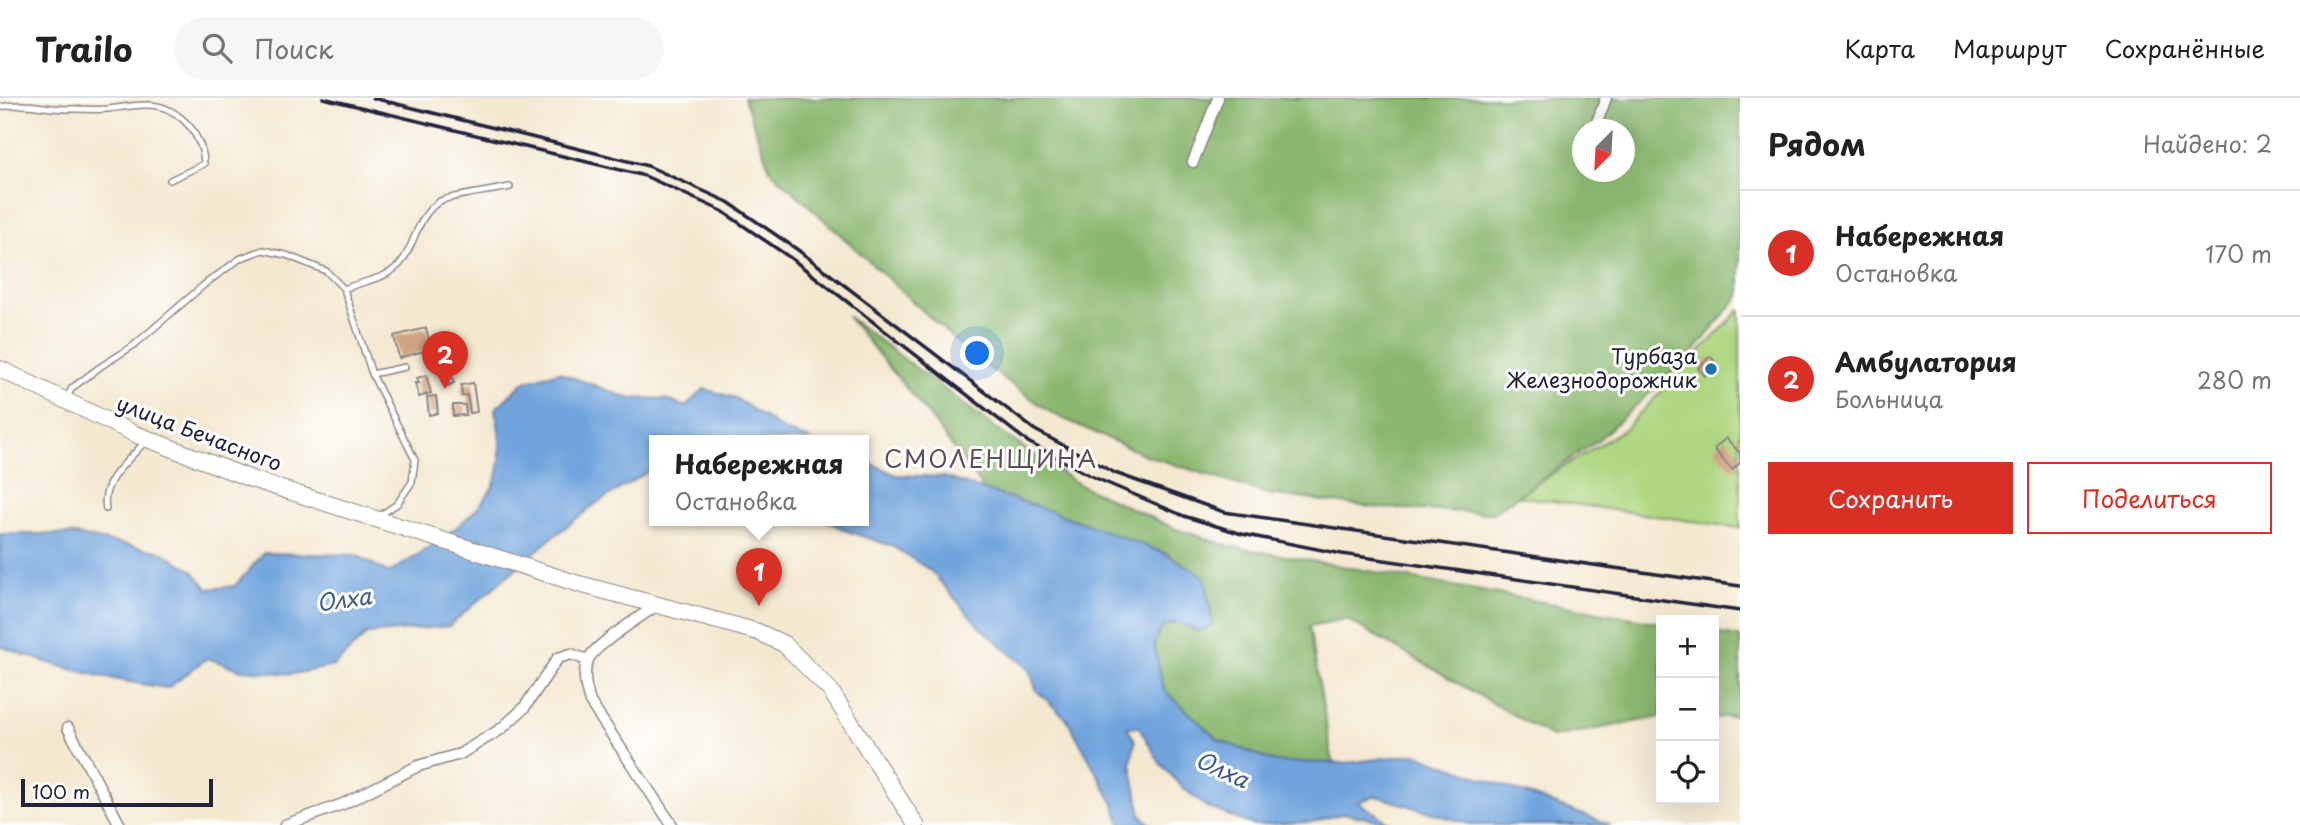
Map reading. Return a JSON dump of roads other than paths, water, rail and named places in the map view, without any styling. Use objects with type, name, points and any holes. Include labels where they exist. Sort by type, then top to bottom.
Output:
[{"type":"main road","name":"улица Бечасного","points":[[0,369],[148,439],[254,480],[579,584],[733,625],[784,644],[830,690],[915,825]]},
{"type":"street","points":[[1193,162],[1219,98]]},
{"type":"street","points":[[1598,119],[1606,98]]},
{"type":"street","points":[[657,606],[595,650],[587,660],[584,685],[590,702],[672,825]]},
{"type":"street","points":[[285,825],[343,804],[418,766],[460,754],[501,729],[524,708],[558,658],[571,653],[587,660]]},
{"type":"street","points":[[68,728],[120,825]]},
{"type":"lane","points":[[0,107],[19,103],[64,109],[108,109],[148,99],[167,103],[184,116],[204,150],[204,164],[170,180]]},
{"type":"lane","points":[[344,289],[357,283],[375,280],[399,264],[422,220],[441,200],[510,187]]},
{"type":"lane","points":[[64,401],[72,388],[132,346],[205,284],[241,258],[263,250],[286,255],[326,271],[344,289],[372,373],[415,460],[412,482],[381,522]]},
{"type":"lane","points":[[372,373],[405,368]]},
{"type":"lane","points":[[106,509],[104,497],[110,482],[148,439]]},
{"type":"water","name":"Олха","points":[[558,372],[628,398],[665,399],[685,407],[704,389],[735,398],[785,431],[797,435],[649,435],[649,471],[597,503],[549,540],[449,626],[367,634],[334,666],[292,674],[242,670],[207,658],[168,688],[82,672],[0,646],[0,534],[71,534],[162,552],[192,570],[208,589],[235,586],[264,553],[356,555],[389,573],[452,530],[482,503],[492,488],[500,465],[500,441],[495,409],[524,382]]},
{"type":"water","name":"Олха","points":[[869,462],[896,475],[944,477],[1054,512],[1167,554],[1205,577],[1213,625],[1198,632],[1178,622],[1162,627],[1154,644],[1164,690],[1219,740],[1275,762],[1346,763],[1416,754],[1611,825],[1473,825],[1376,796],[1358,802],[1390,823],[1344,813],[1313,822],[1253,825],[1207,807],[1182,787],[1160,763],[1139,727],[1127,727],[1135,741],[1131,764],[1141,815],[1151,825],[1121,825],[1114,804],[1067,719],[1037,691],[1029,669],[979,626],[931,571],[892,546],[837,526],[869,526]]},
{"type":"railway","points":[[323,98],[645,176],[722,211],[792,259],[1028,442],[1091,476],[1184,516],[1242,534],[1342,554],[1740,611]]},
{"type":"railway","points":[[373,98],[648,166],[728,202],[798,250],[1035,430],[1115,473],[1224,512],[1740,586]]},
{"type":"place","name":"Турбаза Железнодорожник","points":[[1711,369]]},
{"type":"place","name":"Амбулатория","points":[[445,389]]},
{"type":"place","name":"Набережная","points":[[759,606]]},
{"type":"district","name":"СМОЛЕНЩИНА","points":[[991,460]]}]
